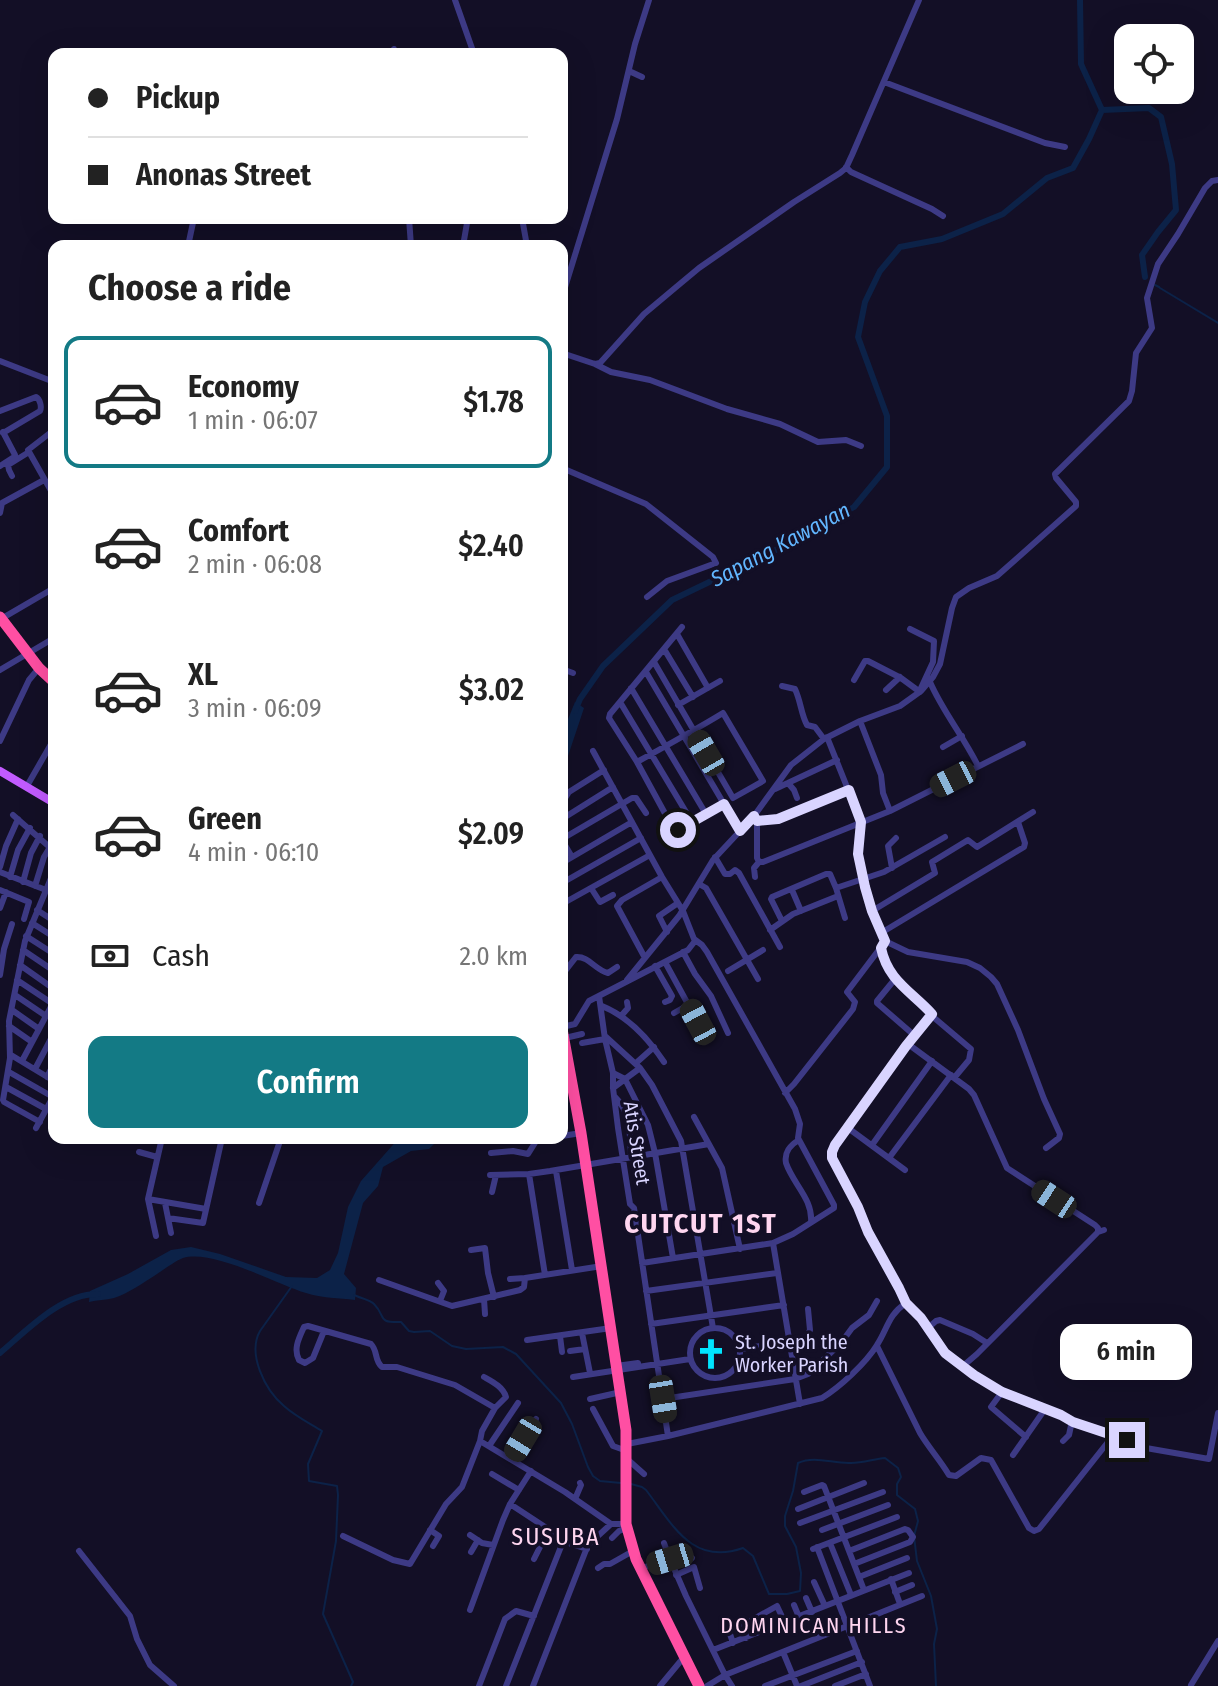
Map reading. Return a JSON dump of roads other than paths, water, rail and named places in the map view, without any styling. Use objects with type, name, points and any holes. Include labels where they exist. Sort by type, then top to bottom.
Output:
[{"type":"highway","points":[[1,618],[48,676]]},
{"type":"highway","points":[[568,1062],[621,1392],[627,1451],[627,1526],[633,1551],[699,1686]]},
{"type":"main road","points":[[0,771],[48,799]]},
{"type":"street","points":[[455,0],[472,48]]},
{"type":"street","points":[[568,277],[617,119],[649,0]]},
{"type":"street","points":[[595,364],[608,356],[648,310],[688,276],[846,167],[919,0]]},
{"type":"street","points":[[629,71],[642,77]]},
{"type":"street","points":[[884,82],[1045,143],[1065,147]]},
{"type":"street","points":[[846,167],[943,216]]},
{"type":"street","points":[[627,980],[683,911],[715,857],[756,818],[791,765],[826,738],[900,706],[930,682],[940,664],[956,597],[997,576],[1076,506],[1055,474],[1127,404],[1132,391],[1136,353],[1152,328],[1147,298],[1158,264],[1205,188],[1218,180]]},
{"type":"street","points":[[568,355],[611,372],[650,380],[727,409],[780,424],[818,442],[846,440],[861,446]]},
{"type":"street","points":[[0,361],[48,380]]},
{"type":"street","points":[[0,411],[36,397],[41,408],[2,431],[14,456],[0,466]]},
{"type":"street","points":[[12,476],[8,465],[29,452],[29,448],[48,434]]},
{"type":"street","points":[[0,447],[7,442]]},
{"type":"street","points":[[29,452],[48,486]]},
{"type":"street","points":[[568,471],[646,504],[713,557],[716,563],[667,581],[647,597]]},
{"type":"street","points":[[0,513],[2,503],[44,480]]},
{"type":"street","points":[[1,618],[48,591]]},
{"type":"street","points":[[682,627],[609,718],[674,830],[724,804]]},
{"type":"street","points":[[910,629],[934,641],[933,662],[920,691]]},
{"type":"street","points":[[677,634],[708,688]]},
{"type":"street","points":[[0,670],[48,641]]},
{"type":"street","points":[[664,649],[693,697]]},
{"type":"street","points":[[854,680],[866,661],[900,677],[920,691]]},
{"type":"street","points":[[637,762],[683,737],[693,731],[723,713],[763,781],[733,798],[693,731],[654,662]]},
{"type":"street","points":[[1,736],[29,680],[39,668]]},
{"type":"street","points":[[568,671],[573,673]]},
{"type":"street","points":[[646,672],[740,831]]},
{"type":"street","points":[[886,690],[900,677]]},
{"type":"street","points":[[678,705],[720,681]]},
{"type":"street","points":[[930,682],[939,703],[978,766]]},
{"type":"street","points":[[782,686],[795,689],[807,725],[815,727],[826,738],[861,822],[858,854],[872,911],[881,933],[884,963],[895,979],[932,1016],[971,1049],[969,1060],[952,1077],[889,1158]]},
{"type":"street","points":[[631,688],[706,814]]},
{"type":"street","points":[[620,702],[692,822]]},
{"type":"street","points":[[860,721],[881,775],[883,793],[890,811]]},
{"type":"street","points":[[943,747],[962,736]]},
{"type":"street","points":[[755,877],[754,868],[759,862],[890,811],[1023,744]]},
{"type":"street","points":[[27,786],[47,751]]},
{"type":"street","points":[[593,751],[683,911],[695,941],[707,952],[785,1093],[800,1121],[799,1140],[834,1198],[834,1208],[773,1243],[642,1263]]},
{"type":"street","points":[[772,790],[837,760]]},
{"type":"street","points":[[568,794],[604,770]]},
{"type":"street","points":[[788,783],[797,798]]},
{"type":"street","points":[[568,815],[613,787]]},
{"type":"street","points":[[756,818],[778,819],[849,790]]},
{"type":"street","points":[[568,836],[635,797],[646,813]]},
{"type":"street","points":[[872,911],[935,873],[932,862],[968,840],[977,847],[1033,812]]},
{"type":"street","points":[[48,845],[16,817],[0,869],[10,877],[48,894]]},
{"type":"street","points":[[756,818],[759,862]]},
{"type":"street","points":[[568,859],[632,822]]},
{"type":"street","points":[[881,933],[1024,847],[1018,822]]},
{"type":"street","points":[[10,877],[18,850],[30,828]]},
{"type":"street","points":[[23,882],[31,853],[40,836]]},
{"type":"street","points":[[770,930],[837,892],[892,868],[945,837]]},
{"type":"street","points":[[568,880],[641,838]]},
{"type":"street","points":[[892,868],[888,846],[896,838]]},
{"type":"street","points":[[568,850],[572,857]]},
{"type":"street","points":[[35,886],[48,853]]},
{"type":"street","points":[[568,901],[650,855]]},
{"type":"street","points":[[715,857],[725,874],[735,870],[739,873],[780,947]]},
{"type":"street","points":[[782,921],[771,898],[826,874],[830,874],[845,918]]},
{"type":"street","points":[[645,958],[617,906],[662,877]]},
{"type":"street","points":[[699,884],[706,888],[758,979]]},
{"type":"street","points":[[48,885],[23,950],[9,1026],[11,1055],[3,1101],[38,1125],[48,1106]]},
{"type":"street","points":[[591,888],[600,902],[613,895]]},
{"type":"street","points":[[792,890],[801,911]]},
{"type":"street","points":[[0,908],[3,891],[29,902],[24,919]]},
{"type":"street","points":[[667,932],[659,916],[678,903]]},
{"type":"street","points":[[37,910],[48,917]]},
{"type":"street","points":[[32,923],[48,933]]},
{"type":"street","points":[[0,975],[2,945],[12,924]]},
{"type":"street","points":[[26,936],[48,950]]},
{"type":"street","points":[[568,1030],[589,1001],[688,950],[695,941]]},
{"type":"street","points":[[785,1093],[853,1009],[855,1002],[847,992],[883,944]]},
{"type":"street","points":[[883,944],[908,952],[967,962],[986,972],[997,984],[1060,1134],[1046,1148]]},
{"type":"street","points":[[23,950],[48,967]]},
{"type":"street","points":[[728,971],[763,950]]},
{"type":"street","points":[[683,952],[711,996],[728,1033]]},
{"type":"street","points":[[568,967],[579,956],[604,972],[617,967]]},
{"type":"street","points":[[665,962],[707,1039]]},
{"type":"street","points":[[20,965],[48,985]]},
{"type":"street","points":[[655,966],[672,996],[665,1002]]},
{"type":"street","points":[[895,979],[877,1003],[915,1036]]},
{"type":"street","points":[[17,980],[48,999]]},
{"type":"street","points":[[15,995],[46,1016]]},
{"type":"street","name":"Atis Street","points":[[599,996],[614,1092],[625,1108],[629,1122],[627,1157],[668,1436]]},
{"type":"street","points":[[621,1016],[628,1008],[627,1002]]},
{"type":"street","points":[[674,1013],[688,1005]]},
{"type":"street","points":[[602,1006],[636,1028],[664,1062]]},
{"type":"street","points":[[12,1010],[39,1029]]},
{"type":"street","points":[[22,1061],[48,1012]]},
{"type":"street","points":[[932,1016],[833,1148],[832,1158],[906,1303],[945,1353],[983,1382],[1072,1421],[1146,1448],[1207,1460],[1218,1413]]},
{"type":"street","points":[[9,1026],[32,1042]]},
{"type":"street","points":[[568,1035],[582,1034]]},
{"type":"street","points":[[582,1043],[605,1037],[638,1065],[668,1112],[681,1141],[711,1328]]},
{"type":"street","points":[[35,1069],[48,1044]]},
{"type":"street","points":[[908,1044],[974,1095],[1007,1168],[1101,1231],[963,1366]]},
{"type":"street","points":[[614,1092],[654,1047]]},
{"type":"street","points":[[11,1055],[48,1078]]},
{"type":"street","points":[[872,1145],[932,1061]]},
{"type":"street","points":[[9,1072],[48,1093]]},
{"type":"street","points":[[613,1073],[625,1079],[648,1125],[673,1258]]},
{"type":"street","points":[[6,1087],[46,1109]]},
{"type":"street","points":[[694,1117],[722,1168],[740,1249]]},
{"type":"street","points":[[848,1128],[905,1170]]},
{"type":"street","points":[[568,1135],[581,1133]]},
{"type":"street","points":[[799,1140],[788,1150],[786,1163],[805,1196],[813,1218]]},
{"type":"street","points":[[156,1236],[148,1199],[160,1144]]},
{"type":"street","points":[[168,1218],[202,1224],[221,1144]]},
{"type":"street","points":[[259,1203],[279,1144]]},
{"type":"street","points":[[491,1153],[513,1151],[528,1154],[534,1144]]},
{"type":"street","points":[[492,1192],[493,1175],[556,1171],[709,1144]]},
{"type":"street","points":[[139,1152],[157,1157]]},
{"type":"street","points":[[556,1171],[572,1270]]},
{"type":"street","points":[[529,1174],[545,1275]]},
{"type":"street","points":[[148,1199],[206,1209]]},
{"type":"street","points":[[165,1203],[171,1233]]},
{"type":"street","points":[[773,1243],[800,1404]]},
{"type":"street","points":[[471,1250],[485,1248],[494,1297]]},
{"type":"street","points":[[510,1279],[602,1266]]},
{"type":"street","points":[[646,1291],[777,1273]]},
{"type":"street","points":[[379,1280],[452,1306],[523,1289],[525,1278]]},
{"type":"street","points":[[438,1283],[444,1291],[440,1301]]},
{"type":"street","points":[[484,1299],[485,1314]]},
{"type":"street","points":[[663,1399],[795,1379],[808,1374],[841,1343],[852,1328],[869,1315],[877,1301]]},
{"type":"street","points":[[627,1451],[668,1436],[822,1398],[832,1392],[877,1346],[892,1314],[906,1303]]},
{"type":"street","points":[[651,1324],[784,1305]]},
{"type":"street","points":[[740,1349],[804,1340],[810,1330],[808,1309]]},
{"type":"street","points":[[928,1328],[940,1320],[987,1343]]},
{"type":"street","points":[[324,1331],[313,1358],[305,1363],[299,1360],[296,1348],[304,1327],[308,1326],[371,1344],[382,1367],[397,1367],[455,1385],[495,1408]]},
{"type":"street","points":[[527,1340],[611,1328]]},
{"type":"street","points":[[711,1328],[727,1331],[740,1349],[740,1357],[733,1371],[719,1379],[703,1376],[696,1371],[689,1357],[696,1336],[711,1328]]},
{"type":"street","points":[[582,1333],[590,1373]]},
{"type":"street","points":[[560,1336],[566,1351],[585,1349]]},
{"type":"street","points":[[877,1346],[920,1433],[949,1475],[956,1476],[981,1458],[991,1460],[1029,1528],[1034,1531],[1039,1529],[1078,1481],[1108,1442],[1110,1434]]},
{"type":"street","points":[[573,1377],[689,1357]]},
{"type":"street","points":[[343,1536],[393,1560],[411,1563],[450,1499],[462,1487],[482,1431],[495,1408],[506,1397],[496,1383],[484,1377]]},
{"type":"street","points":[[719,1379],[721,1390]]},
{"type":"street","points":[[590,1399],[621,1392]]},
{"type":"street","points":[[1002,1392],[991,1407],[1026,1437]]},
{"type":"street","points":[[489,1446],[518,1403]]},
{"type":"street","points":[[593,1409],[613,1446],[627,1451],[644,1474]]},
{"type":"street","points":[[1013,1455],[1045,1409]]},
{"type":"street","points":[[511,1459],[536,1419]]},
{"type":"street","points":[[1063,1441],[1070,1435],[1072,1421]]},
{"type":"street","points":[[480,1441],[611,1524],[627,1526]]},
{"type":"street","points":[[470,1610],[510,1504],[531,1471]]},
{"type":"street","points":[[492,1474],[519,1490]]},
{"type":"street","points":[[575,1499],[580,1483]]},
{"type":"street","points":[[798,1509],[864,1483]]},
{"type":"street","points":[[804,1492],[822,1485],[864,1590]]},
{"type":"street","points":[[800,1523],[883,1492]]},
{"type":"street","points":[[510,1504],[576,1547],[587,1549]]},
{"type":"street","points":[[822,1530],[888,1505]]},
{"type":"street","points":[[870,1686],[815,1548],[897,1517]]},
{"type":"street","points":[[533,1686],[587,1549],[591,1541],[611,1524]]},
{"type":"street","points":[[612,1538],[627,1526]]},
{"type":"street","points":[[534,1559],[549,1529]]},
{"type":"street","points":[[849,1551],[905,1529],[913,1537],[910,1542],[854,1564]]},
{"type":"street","points":[[430,1530],[439,1536],[433,1546]]},
{"type":"street","points":[[470,1535],[493,1545]]},
{"type":"street","points":[[506,1686],[564,1539]]},
{"type":"street","points":[[471,1552],[478,1540]]},
{"type":"street","points":[[664,1543],[676,1575],[732,1686]]},
{"type":"street","points":[[830,1543],[851,1595]]},
{"type":"street","points":[[79,1551],[129,1615],[150,1665],[174,1686]]},
{"type":"street","points":[[598,1568],[633,1551]]},
{"type":"street","points":[[642,1568],[685,1554],[692,1558]]},
{"type":"street","points":[[859,1577],[907,1558]]},
{"type":"street","points":[[676,1575],[694,1567],[700,1588]]},
{"type":"street","points":[[713,1650],[909,1573]]},
{"type":"street","points":[[891,1579],[900,1604]]},
{"type":"street","points":[[814,1582],[825,1606]]},
{"type":"street","points":[[895,1592],[912,1585]]},
{"type":"street","points":[[707,1686],[715,1684],[725,1675],[922,1596]]},
{"type":"street","points":[[806,1598],[812,1612]]},
{"type":"street","points":[[794,1605],[799,1617]]},
{"type":"street","points":[[746,1638],[743,1625],[777,1606],[785,1623]]},
{"type":"street","points":[[479,1686],[505,1619],[516,1611],[534,1616]]},
{"type":"street","points":[[729,1631],[733,1643]]},
{"type":"street","points":[[1191,1685],[1218,1641]]},
{"type":"street","points":[[765,1686],[857,1651]]},
{"type":"street","points":[[783,1652],[799,1686],[862,1662]]},
{"type":"street","points":[[660,1686],[684,1657]]},
{"type":"street","points":[[835,1686],[866,1674]]},
{"type":"water","points":[[575,702],[584,708],[568,756],[568,719]]},
{"type":"water","points":[[394,1144],[434,1144],[429,1149],[411,1151],[383,1167],[378,1186],[363,1203],[344,1274],[356,1288],[355,1300],[312,1295],[227,1263],[196,1257],[180,1259],[120,1296],[89,1302],[90,1291],[171,1250],[191,1247],[286,1277],[317,1278],[330,1270],[338,1253],[348,1207],[361,1181]]},
{"type":"waterway","name":"Sapang Kawayan","points":[[575,711],[603,666],[672,600],[786,545],[854,507],[887,467],[887,416],[858,337],[865,302],[880,271],[900,247],[942,239],[1003,214],[1047,178],[1073,168],[1102,110],[1081,64],[1080,0]]},
{"type":"waterway","points":[[1102,110],[1149,108],[1161,117],[1172,164],[1176,210],[1142,255],[1145,277]]},
{"type":"waterway","points":[[1155,285],[1159,287]]},
{"type":"waterway","points":[[1160,288],[1218,323]]},
{"type":"waterway","points":[[292,1286],[260,1331],[257,1361],[270,1391],[277,1399],[322,1431],[308,1464],[309,1481],[337,1486],[338,1495],[336,1541],[323,1614],[353,1682],[351,1686]]},
{"type":"waterway","name":"Sapang Kawayan","points":[[0,1353],[58,1306],[85,1295],[98,1294]]},
{"type":"waterway","points":[[354,1295],[374,1304],[385,1320],[401,1322],[409,1331],[430,1331],[452,1346],[466,1349],[503,1347],[516,1354],[561,1403],[593,1476],[600,1481],[621,1483]]},
{"type":"waterway","points":[[631,1484],[646,1490],[675,1528],[697,1547],[725,1552],[743,1548],[753,1556],[769,1594],[787,1594],[800,1591],[801,1573],[796,1547],[785,1526],[798,1463],[811,1460],[855,1463],[885,1458],[898,1468],[901,1477],[897,1495],[915,1509],[918,1521],[914,1536],[917,1561],[931,1596],[937,1629],[934,1644],[936,1686]]},
{"type":"place","name":"St. Joseph the Worker Parish","points":[[711,1354]]},
{"type":"district","name":"CUTCUT 1ST","points":[[701,1223]]},
{"type":"district","name":"SUSUBA","points":[[556,1537]]},
{"type":"district","name":"DOMINICAN HILLS","points":[[814,1625]]}]
